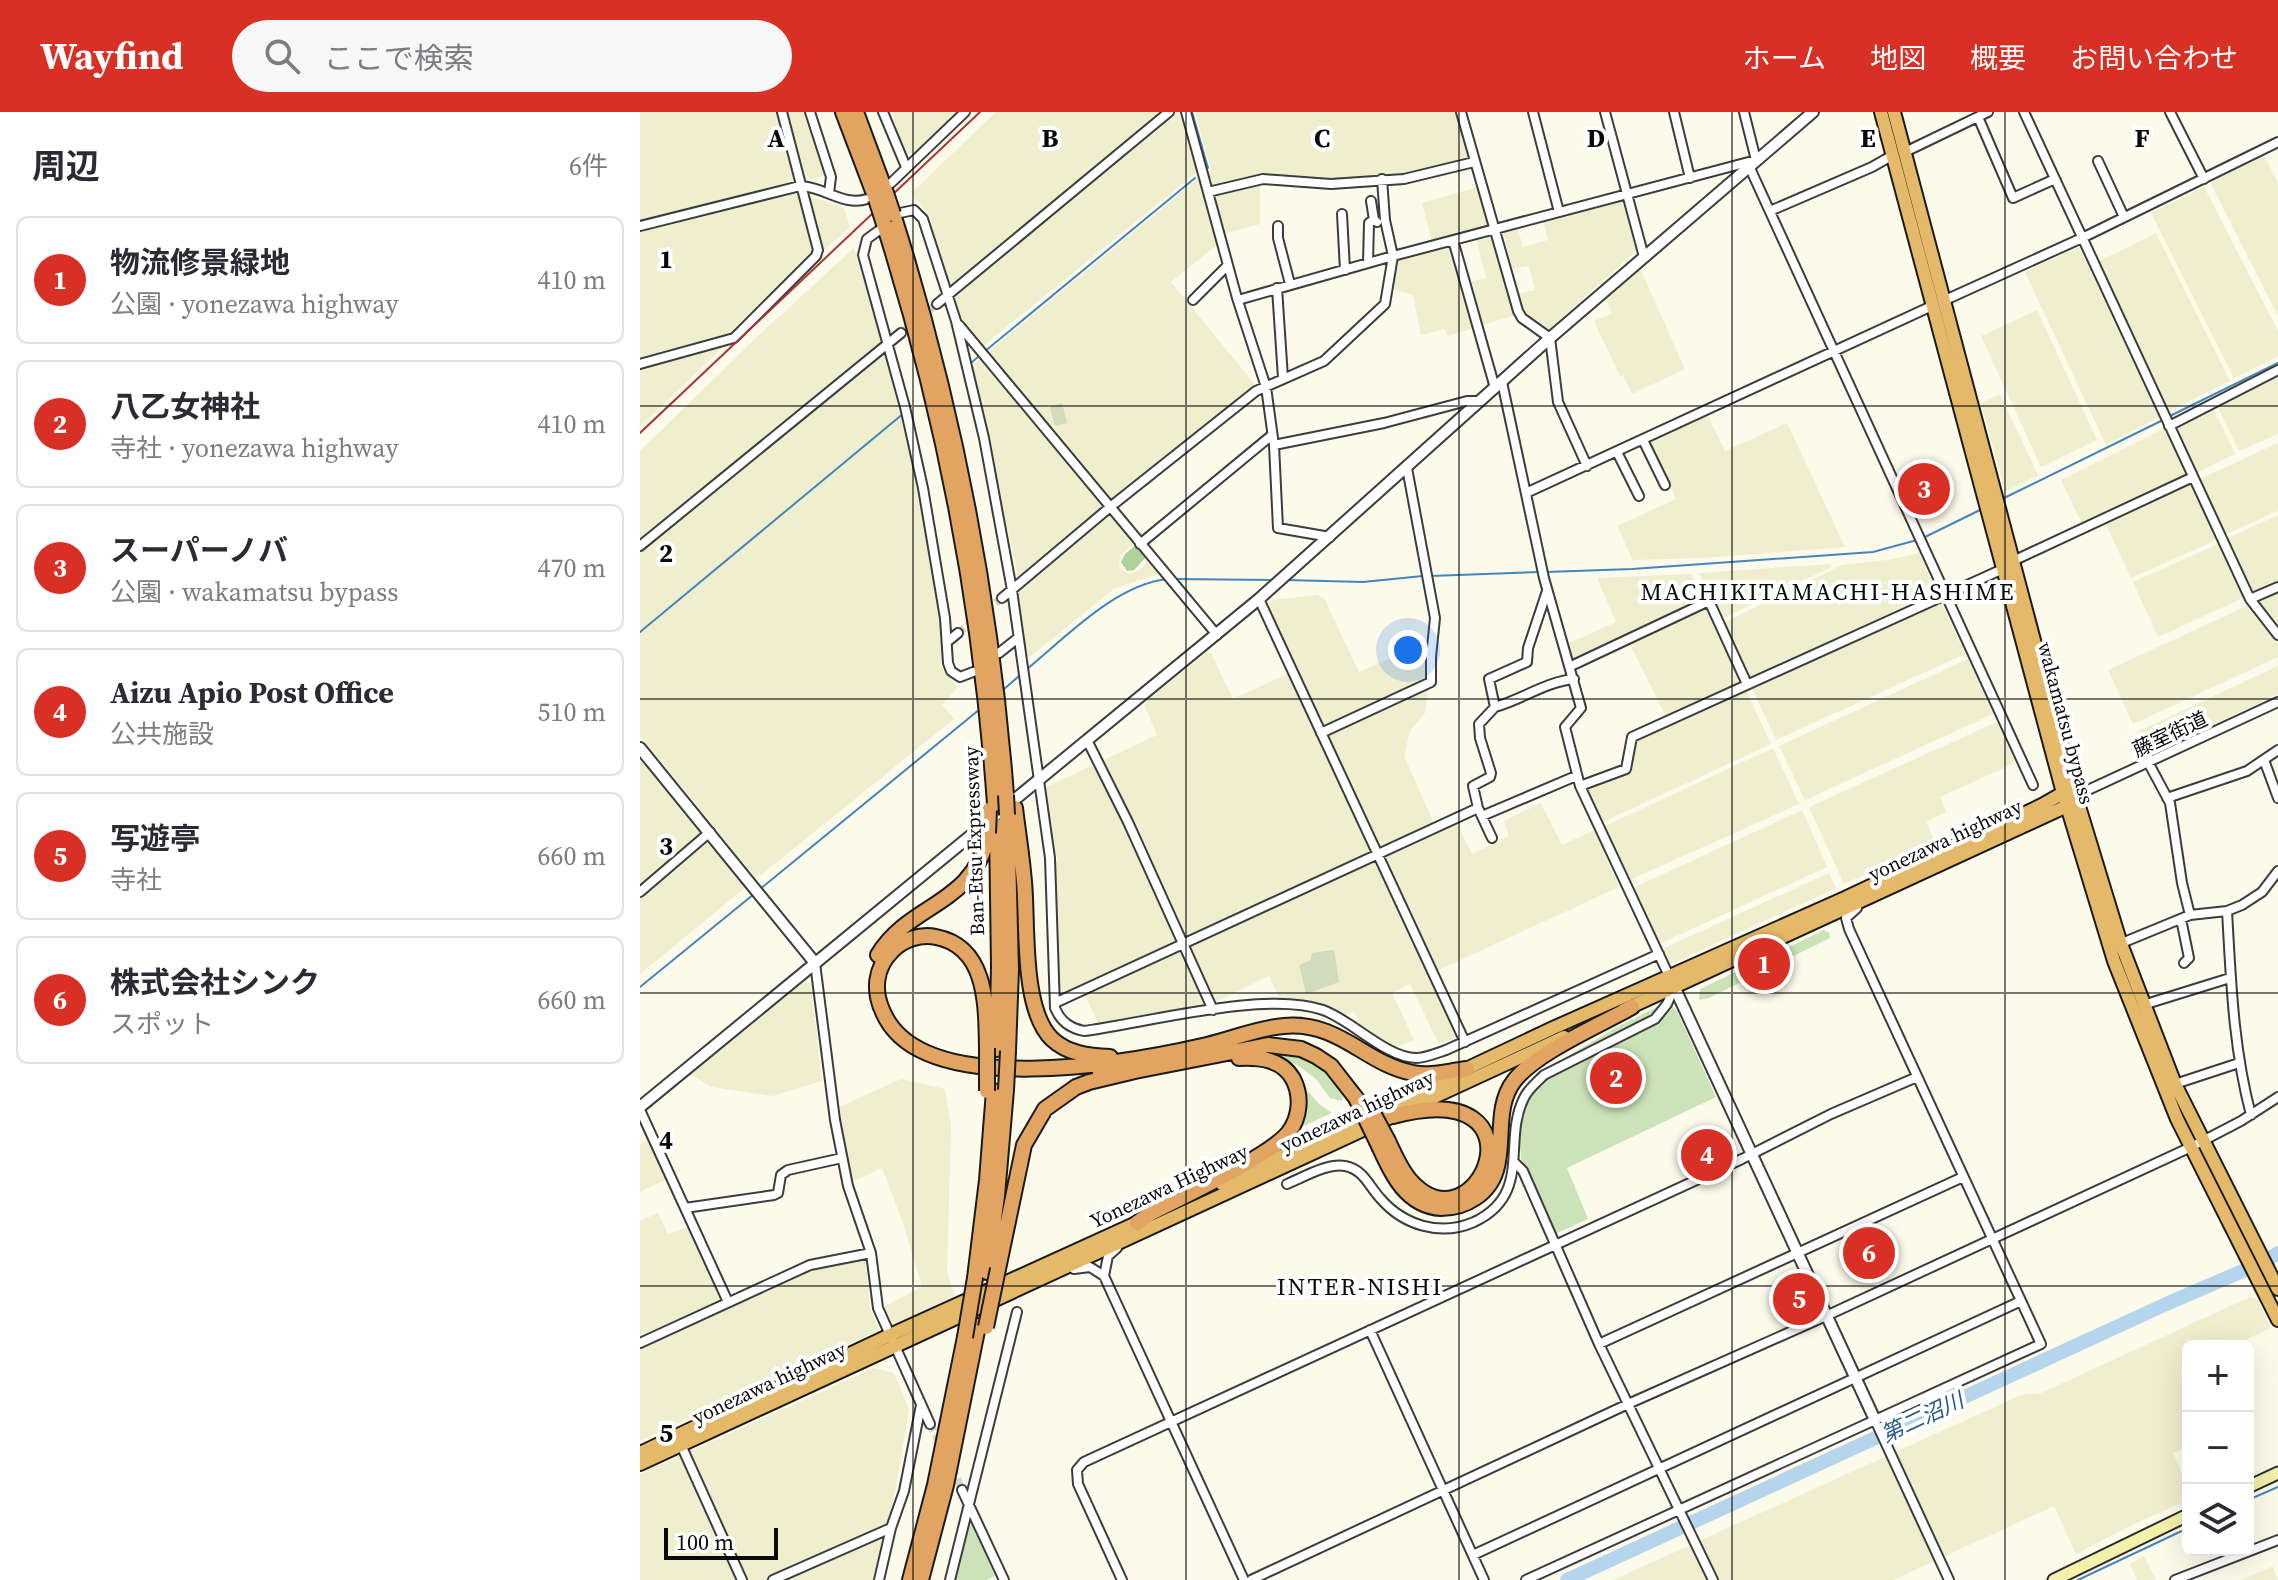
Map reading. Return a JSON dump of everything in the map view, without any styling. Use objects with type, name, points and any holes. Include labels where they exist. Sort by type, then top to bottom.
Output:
[{"type":"highway","name":"Ban-Etsu Expressway","points":[[843,112],[880,194]]},
{"type":"highway","name":"Ban-Etsu Expressway","points":[[856,112],[888,220],[942,435],[987,664],[996,744]]},
{"type":"highway","name":"wakamatsu bypass","points":[[1881,112],[1899,154]]},
{"type":"highway","name":"wakamatsu bypass","points":[[1894,112],[1899,154],[2068,798],[2146,1046],[2252,1252],[2278,1320]]},
{"type":"highway","name":"Ban-Etsu Expressway","points":[[987,664],[996,684],[996,744]]},
{"type":"highway","points":[[996,744],[1002,821],[1024,879],[1031,985],[1042,1023],[1052,1039],[1078,1054],[1137,1064]]},
{"type":"highway","points":[[996,744],[1002,821],[968,879],[890,939],[876,958],[869,981],[869,995],[882,1029],[899,1046],[917,1057],[942,1066],[972,1071],[1045,1075],[1268,1045],[1301,1049],[1331,1066],[1359,1095],[1384,1144],[1397,1182],[1415,1199],[1438,1208],[1454,1208],[1478,1197],[1495,1175],[1505,1101],[1516,1078],[1557,1048],[1632,1007]]},
{"type":"highway","name":"yonezawa highway","points":[[640,1464],[892,1341],[1019,1290],[1136,1230],[1632,1007],[1672,982],[1818,921],[2068,798]]},
{"type":"highway","name":"Yonezawa Highway","points":[[640,1453],[1136,1230],[1467,1069],[1672,982],[2042,805],[2068,798]]},
{"type":"highway","name":"Ban-Etsu Expressway","points":[[910,1580],[935,1485],[965,1337],[986,1273],[997,1196],[997,1049],[1011,939],[1002,821]]},
{"type":"highway","points":[[996,1091],[997,1049],[982,982],[971,960],[953,943],[932,936],[907,940],[890,953],[879,972],[877,983],[886,1020],[903,1040],[925,1053],[982,1066],[1048,1069],[1137,1064]]},
{"type":"highway","name":"wakamatsu bypass","points":[[2115,946],[2143,1005],[2196,1144]]},
{"type":"highway","points":[[1210,1051],[1262,1029],[1305,1026],[1330,1032],[1392,1067],[1414,1074],[1467,1069]]},
{"type":"highway","points":[[1136,1230],[1271,1147],[1289,1132],[1297,1118],[1297,1091],[1292,1076],[1283,1068],[1262,1058],[1210,1051]]},
{"type":"highway","points":[[986,1273],[1020,1161],[1038,1119],[1054,1100],[1076,1087],[1137,1064]]},
{"type":"highway","name":"Ban-Etsu Expressway","points":[[921,1580],[982,1327],[987,1180],[996,1091]]},
{"type":"highway","points":[[1384,1144],[1409,1179],[1419,1189],[1437,1197],[1468,1191],[1483,1176],[1489,1159],[1482,1129],[1467,1114],[1440,1109],[1393,1116]]},
{"type":"highway","name":"wakamatsu bypass","points":[[2264,1277],[2278,1289]]},
{"type":"main road","points":[[2254,1484],[2278,1473]]},
{"type":"main road","points":[[2054,1580],[2182,1518]]},
{"type":"street","points":[[640,364],[734,338],[816,256],[818,250],[782,112]]},
{"type":"street","points":[[810,112],[831,177],[829,193]]},
{"type":"street","points":[[883,112],[906,167]]},
{"type":"street","points":[[640,226],[800,186],[855,202],[880,194],[965,112]]},
{"type":"street","points":[[937,304],[1169,112]]},
{"type":"street","points":[[1186,112],[1238,300],[1266,387],[1274,445],[1278,528],[1330,537]]},
{"type":"street","points":[[1461,112],[1518,311],[1522,318],[1550,338],[1558,402],[1587,466]]},
{"type":"street","points":[[1533,112],[1559,212]]},
{"type":"street","points":[[1605,112],[1644,257]]},
{"type":"street","points":[[1674,112],[1690,178]]},
{"type":"street","points":[[1744,112],[1753,163],[1770,211],[2033,785]]},
{"type":"street","points":[[728,1302],[640,1109],[1217,635],[1550,338],[1813,112]]},
{"type":"street","points":[[1770,211],[1988,112]]},
{"type":"street","points":[[2024,112],[2250,599],[2278,635]]},
{"type":"street","points":[[2170,112],[2204,179]]},
{"type":"street","points":[[1978,117],[2013,198],[2055,179]]},
{"type":"street","points":[[1526,493],[2082,238],[2278,142]]},
{"type":"street","points":[[2098,161],[2124,217]]},
{"type":"street","points":[[1208,192],[1263,179],[1331,184],[1415,177],[1474,162]]},
{"type":"street","points":[[1238,300],[1627,193],[1753,163]]},
{"type":"street","points":[[1002,598],[1256,391],[1324,361],[1385,304],[1393,256],[1385,220],[1382,179]]},
{"type":"street","points":[[1371,201],[1374,220]]},
{"type":"street","points":[[1018,638],[987,664],[960,677],[951,671],[938,567],[906,410],[863,255],[867,239],[888,220],[914,210],[923,219],[956,321],[984,438],[1012,590],[1050,858],[1055,1008],[1059,1018],[1067,1025],[1084,1031],[1213,1010],[1273,1004],[1321,1009],[1351,1023],[1383,1046],[1417,1058],[1465,1042],[1659,954]]},
{"type":"street","points":[[1342,214],[1345,270]]},
{"type":"street","points":[[1374,220],[1377,223],[1385,220]]},
{"type":"street","points":[[1368,263],[1369,223],[1374,220]]},
{"type":"street","points":[[1278,226],[1278,238],[1290,284]]},
{"type":"street","points":[[1453,240],[1499,385],[1547,591],[1581,708],[1565,727],[1576,776],[1949,1580]]},
{"type":"street","points":[[1193,300],[1228,265]]},
{"type":"street","points":[[1277,288],[1283,378]]},
{"type":"street","points":[[956,321],[1217,635]]},
{"type":"street","points":[[640,546],[901,333]]},
{"type":"street","points":[[2168,423],[2278,370]]},
{"type":"street","points":[[1274,445],[1384,423],[1467,401],[1480,401]]},
{"type":"street","points":[[1140,544],[1272,435]]},
{"type":"street","points":[[1643,440],[1665,485]]},
{"type":"street","points":[[1617,452],[1639,496]]},
{"type":"street","points":[[1321,733],[1431,682],[1435,618],[1407,468]]},
{"type":"street","points":[[1580,786],[1626,769],[1632,737],[2193,477]]},
{"type":"street","points":[[2250,599],[2278,587]]},
{"type":"street","points":[[1495,707],[1489,679],[1527,662],[1528,648],[1547,591]]},
{"type":"street","points":[[1259,599],[1465,1042]]},
{"type":"street","points":[[1571,666],[1709,601],[1747,684]]},
{"type":"street","points":[[947,642],[958,633]]},
{"type":"street","points":[[1492,838],[1473,786],[1490,777],[1491,773],[1479,724],[1495,707],[1524,697],[1539,687],[1574,679]]},
{"type":"street","name":"藤室街道","points":[[2068,798],[2278,702]]},
{"type":"street","points":[[1087,740],[1128,822],[1213,1010]]},
{"type":"street","points":[[640,748],[815,963],[831,1098],[848,1186],[871,1253],[878,1308],[930,1424]]},
{"type":"street","points":[[2167,798],[2247,771],[2278,750]]},
{"type":"street","points":[[2264,760],[2278,798]]},
{"type":"street","points":[[2148,762],[2170,803],[2190,915]]},
{"type":"street","points":[[1057,1002],[1378,855],[1576,776]]},
{"type":"street","points":[[640,892],[710,832]]},
{"type":"street","points":[[2115,946],[2190,915],[2227,911],[2262,892],[2278,871]]},
{"type":"street","points":[[1526,1580],[1679,1511],[1879,1429],[2041,1344],[1846,922],[1849,913],[1888,888]]},
{"type":"street","points":[[2227,911],[2232,956],[2230,993],[2239,1063],[2251,1115]]},
{"type":"street","points":[[2181,919],[2189,958],[2184,963]]},
{"type":"street","points":[[1818,921],[1837,921],[1849,929]]},
{"type":"street","points":[[2143,1005],[2230,978]]},
{"type":"street","points":[[1287,1184],[1336,1166],[1349,1167],[1359,1172],[1378,1196],[1404,1219],[1416,1225],[1445,1228],[1473,1222],[1495,1207],[1509,1186],[1523,1099],[1531,1088],[1544,1075],[1655,1019],[1667,1004],[1672,982]]},
{"type":"street","points":[[2175,1084],[2239,1063]]},
{"type":"street","points":[[1122,1580],[1078,1484],[1077,1470],[1088,1460],[1752,1154],[1820,1119],[1917,1077]]},
{"type":"street","points":[[1251,1580],[2196,1144],[2278,1097]]},
{"type":"street","points":[[685,1208],[774,1195],[778,1193],[781,1175],[788,1170],[842,1158]]},
{"type":"street","points":[[1514,1162],[1523,1171],[1599,1344],[1713,1580]]},
{"type":"street","points":[[1599,1344],[1963,1177]]},
{"type":"street","points":[[1136,1230],[1108,1256],[1104,1276],[1244,1580]]},
{"type":"street","points":[[640,1343],[810,1265],[871,1253]]},
{"type":"street","points":[[1019,1290],[1029,1290],[1085,1266],[1104,1276]]},
{"type":"street","points":[[1473,1555],[2021,1301]]},
{"type":"street","points":[[950,1580],[1017,1312]]},
{"type":"street","points":[[1370,1330],[1484,1580]]},
{"type":"street","points":[[879,1580],[891,1528],[904,1491],[921,1404]]},
{"type":"street","points":[[681,1445],[742,1580]]},
{"type":"street","points":[[962,1490],[1004,1580]]},
{"type":"street","points":[[773,1580],[891,1528]]},
{"type":"street","points":[[2175,1580],[2278,1540]]},
{"type":"green space","points":[[640,112],[803,112],[826,175],[802,182],[807,195],[844,208],[850,227],[822,252],[814,252],[736,326],[726,344],[640,427]]},
{"type":"green space","points":[[892,112],[962,112],[919,152],[904,155]]},
{"type":"green space","points":[[996,112],[1163,112],[948,290],[929,222],[932,220],[911,193]]},
{"type":"green space","points":[[1173,112],[1179,112],[1197,172],[983,346],[958,319],[956,292]]},
{"type":"green space","points":[[1195,112],[1460,112],[1472,158],[1410,174],[1355,180],[1260,176],[1260,224],[1223,234],[1207,174],[1211,170]]},
{"type":"green space","points":[[2264,155],[2278,183],[2278,316],[2210,182]]},
{"type":"green space","points":[[1200,177],[1218,244],[1171,282],[1256,386],[1110,503],[987,353]]},
{"type":"green space","points":[[1478,187],[1490,227],[1432,241],[1422,203]]},
{"type":"green space","points":[[2204,187],[2278,331],[2278,356],[2234,378],[2151,213]]},
{"type":"green space","points":[[1622,198],[1636,251],[1548,330],[1524,313],[1518,294],[1535,290],[1529,266],[1512,269],[1503,230],[1517,226],[1523,247],[1548,240],[1543,219]]},
{"type":"green space","points":[[1492,233],[1515,315],[1448,336],[1444,329],[1421,335],[1413,295],[1392,289],[1397,258],[1450,244],[1461,284],[1486,278],[1476,238]]},
{"type":"green space","points":[[2156,233],[2230,381],[2167,412],[2097,262]]},
{"type":"green space","points":[[2079,247],[2159,417],[2106,445],[2025,272]]},
{"type":"green space","points":[[854,248],[882,341],[917,486],[931,557],[942,643],[941,666],[958,687],[942,705],[954,719],[755,877],[640,736],[640,451]]},
{"type":"green space","points":[[1640,268],[1685,369],[1632,394],[1594,321],[1612,313],[1606,299]]},
{"type":"green space","points":[[2037,310],[2097,440],[2041,467],[1981,336]]},
{"type":"green space","points":[[982,357],[1105,507],[1019,580],[989,446],[990,438],[983,424],[970,367]]},
{"type":"green space","points":[[2278,373],[2278,434],[2239,451],[2216,404]]},
{"type":"green space","points":[[2000,394],[2038,475],[2005,492],[1981,403]]},
{"type":"green space","points":[[1062,403],[1067,423],[1055,426],[1050,407]]},
{"type":"green space","points":[[2212,406],[2235,454],[2196,473],[2174,425]]},
{"type":"green space","points":[[1707,414],[1725,451],[1787,423],[1845,547],[1633,560],[1617,526],[1676,499],[1649,441]]},
{"type":"green space","points":[[2165,428],[2187,474],[2082,524],[2061,480]]},
{"type":"green space","points":[[2278,443],[2278,511],[2224,535],[2198,480]]},
{"type":"green space","points":[[2190,483],[2216,540],[2131,578],[2105,523]]},
{"type":"green space","points":[[1110,513],[1134,543],[1120,556],[1119,566],[1122,570],[1128,574],[1135,572],[1143,568],[1147,559],[1159,574],[1115,588],[1027,659],[1016,590]]},
{"type":"green space","points":[[2278,515],[2278,581],[2251,594],[2226,539]]},
{"type":"green space","points":[[2218,544],[2243,598],[2158,637],[2133,582]]},
{"type":"green space","points":[[1136,545],[1146,557],[1134,570],[1127,571],[1121,562]]},
{"type":"green space","points":[[1919,553],[1936,591],[1748,679],[1723,623],[1842,565]]},
{"type":"green space","points":[[1830,564],[1832,567],[1721,619],[1699,573]]},
{"type":"green space","points":[[1691,574],[1741,682],[1666,717],[1626,636],[1571,663],[1565,645],[1616,622],[1597,578]]},
{"type":"green space","points":[[2278,590],[2278,629],[2255,601]]},
{"type":"green space","points":[[1317,595],[1324,598],[1359,672],[1427,642],[1429,688],[1425,713],[1410,731],[1404,756],[1437,830],[1456,821],[1472,854],[1509,836],[1504,821],[1541,803],[1562,845],[1594,830],[1619,887],[1430,974],[1458,1037],[1439,1044],[1410,984],[1392,993],[1414,1040],[1393,1049],[1360,1025],[1354,1011],[1347,1015],[1300,1001],[1280,999],[1269,976],[1215,1002],[1099,1024],[1081,988],[1064,996],[1058,984],[1058,859],[1052,849],[1046,787],[1157,735],[1144,704],[1207,652],[1211,653],[1233,699],[1294,671],[1263,605],[1272,600]]},
{"type":"green space","points":[[1941,601],[1965,654],[1776,740],[1752,688]]},
{"type":"green space","points":[[2247,606],[2278,644],[2278,657],[2133,724],[2108,670]]},
{"type":"green space","points":[[1968,659],[1993,714],[1805,800],[1779,746]]},
{"type":"green space","points":[[2278,666],[2278,694],[2148,755],[2137,732]]},
{"type":"green space","points":[[1745,688],[1771,744],[1603,822],[1587,788],[1630,771],[1635,740]]},
{"type":"green space","points":[[1997,722],[2015,763],[1940,797],[1946,812],[1926,822],[1935,842],[1844,884],[1809,807]]},
{"type":"green space","points":[[1773,748],[1799,804],[1630,880],[1605,826]]},
{"type":"green space","points":[[640,758],[746,887],[640,974]]},
{"type":"green space","points":[[1802,810],[1827,867],[1659,944],[1633,888]]},
{"type":"green space","points":[[1829,873],[1836,888],[1669,965],[1662,949]]},
{"type":"green space","points":[[1824,930],[1830,938],[1709,998],[1699,1000],[1700,989]]},
{"type":"green space","points":[[1334,950],[1339,982],[1306,994],[1299,965],[1311,960],[1312,953]]},
{"type":"green space","points":[[805,981],[811,984],[822,1081],[772,1096],[712,1087],[690,1074]]},
{"type":"green space","points":[[1665,1003],[1677,1011],[1716,1097],[1567,1168],[1588,1219],[1555,1234],[1521,1159],[1518,1109],[1546,1069]]},
{"type":"green space","points":[[1257,1050],[1300,1053],[1318,1061],[1338,1083],[1342,1101],[1330,1098],[1316,1079],[1297,1065]]},
{"type":"green space","points":[[901,1079],[945,1089],[951,1125],[947,1272],[955,1296],[891,1326],[883,1307],[922,1287],[882,1168],[851,1182],[837,1108]]},
{"type":"green space","points":[[1299,1081],[1320,1105],[1332,1113],[1299,1128]]},
{"type":"green space","points":[[647,1140],[667,1179],[640,1192],[640,1144]]},
{"type":"green space","points":[[658,1213],[668,1234],[689,1227],[727,1307],[809,1270],[865,1258],[870,1308],[879,1330],[640,1441],[640,1221]]},
{"type":"green space","points":[[2250,1297],[2257,1299],[2271,1328],[2245,1340],[2182,1340],[2182,1449],[2173,1453],[2182,1474],[2182,1503],[2076,1554],[2054,1506],[1893,1580],[1613,1580],[2021,1395],[2041,1393]]},
{"type":"green space","points":[[874,1368],[894,1373],[909,1409],[895,1493],[873,1580],[640,1580],[640,1474]]},
{"type":"green space","points":[[971,1523],[995,1576],[986,1580],[953,1580]]},
{"type":"green space","points":[[2144,1556],[2156,1580],[2137,1580],[2130,1564]]},
{"type":"green space","points":[[2273,1566],[2278,1580],[2242,1580]]},
{"type":"waterway","points":[[1192,112],[1208,168]]},
{"type":"waterway","points":[[984,352],[1195,178]]},
{"type":"waterway","points":[[971,363],[979,356]]},
{"type":"waterway","points":[[2170,416],[2278,363]]},
{"type":"waterway","points":[[640,632],[904,413]]},
{"type":"waterway","points":[[2002,499],[2165,419]]},
{"type":"waterway","points":[[1923,538],[1982,509]]},
{"type":"waterway","points":[[1546,572],[1873,552],[1917,540]]},
{"type":"waterway","points":[[1430,576],[1539,572]]},
{"type":"waterway","points":[[1286,580],[1363,582],[1423,576]]},
{"type":"waterway","points":[[1027,669],[1111,601],[1149,583],[1168,579]]},
{"type":"waterway","points":[[1174,579],[1272,580]]},
{"type":"waterway","points":[[1003,690],[1019,676]]},
{"type":"waterway","points":[[759,890],[980,709]]},
{"type":"waterway","points":[[640,987],[754,894]]},
{"type":"waterway","name":"第二沼川","points":[[1567,1580],[2278,1253]]},
{"type":"waterway","points":[[2254,1497],[2278,1487]]},
{"type":"waterway","points":[[2078,1580],[2182,1531]]},
{"type":"tunnel","points":[[901,333],[937,304]]},
{"type":"tunnel","points":[[958,633],[1002,598]]},
{"type":"tunnel","points":[[930,1424],[941,1445]]},
{"type":"tunnel","points":[[952,1468],[962,1490]]},
{"type":"railway","points":[[640,433],[980,112]]},
{"type":"place","name":"スーパーノバ","points":[[1924,489]]},
{"type":"place","name":"物流修景緑地","points":[[1764,964]]},
{"type":"place","name":"八乙女神社","points":[[1616,1078]]},
{"type":"place","name":"Aizu Apio Post Office","points":[[1707,1155]]},
{"type":"place","name":"株式会社シンク","points":[[1869,1253]]},
{"type":"place","name":"写遊亭","points":[[1799,1299]]},
{"type":"district","name":"MACHIKITAMACHI-HASHIME","points":[[1828,592]]},
{"type":"district","name":"INTER-NISHI","points":[[1360,1287]]}]
